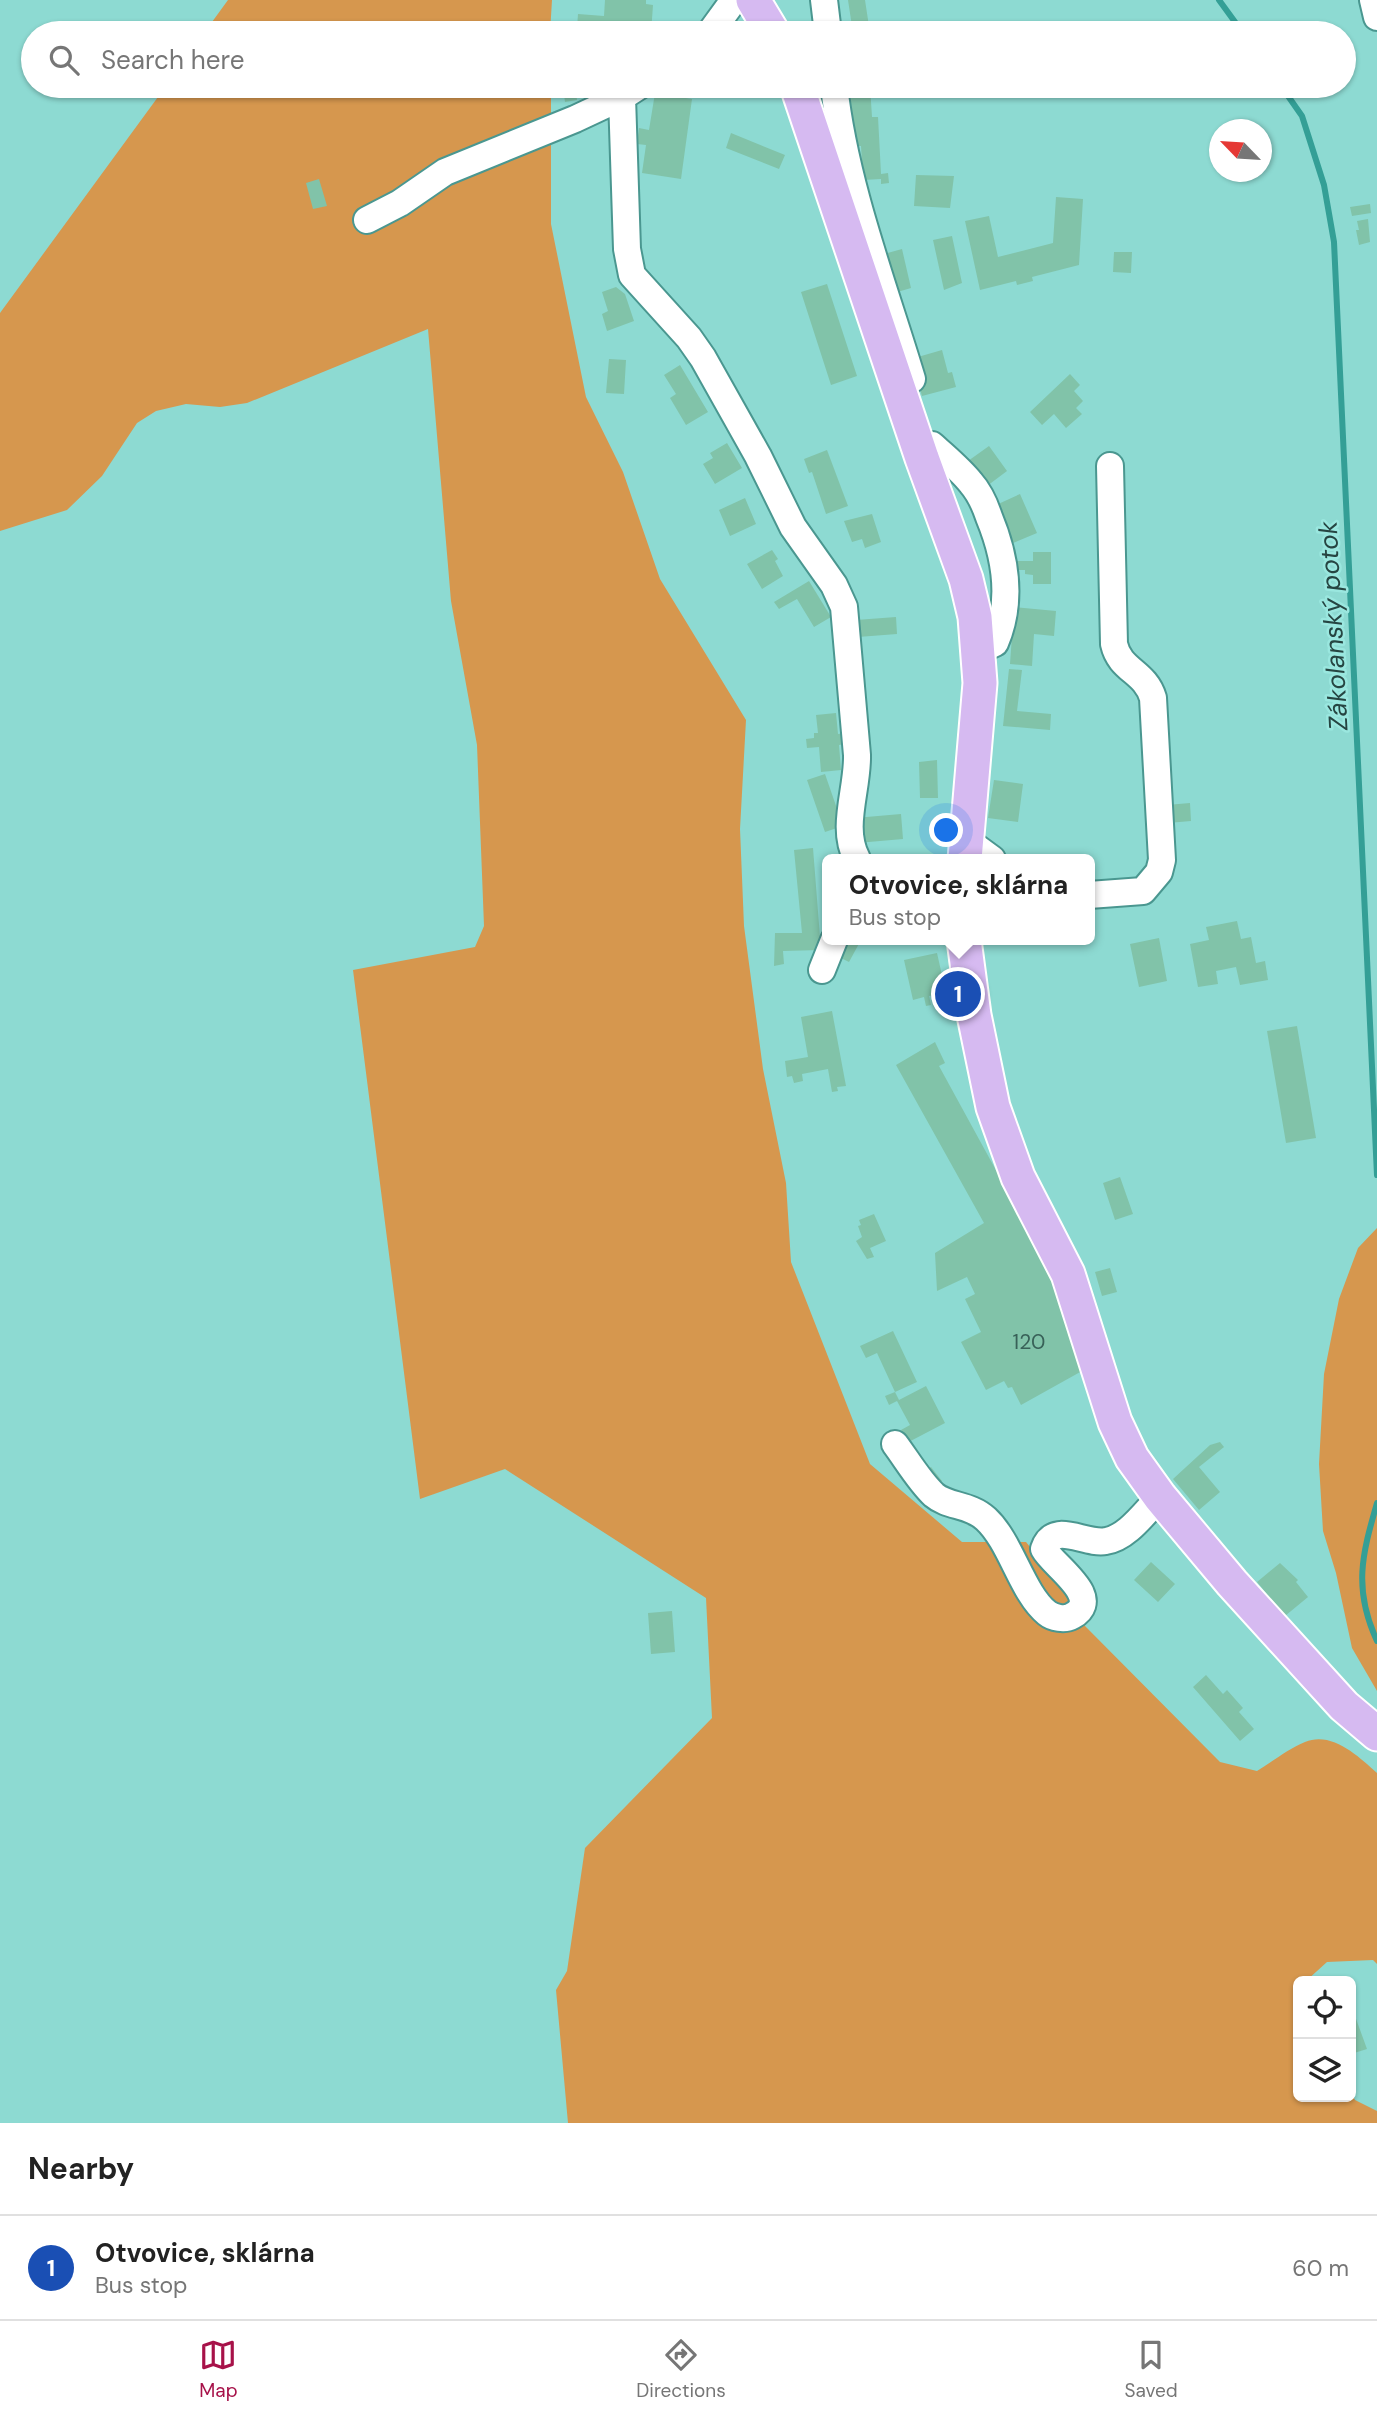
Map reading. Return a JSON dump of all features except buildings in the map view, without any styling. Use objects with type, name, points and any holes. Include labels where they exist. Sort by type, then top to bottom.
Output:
[{"type":"main road","points":[[753,0],[766,21]]},
{"type":"main road","points":[[801,98],[927,452],[975,617],[980,683],[974,854]]},
{"type":"main road","points":[[965,945],[974,1015],[992,1107],[1018,1177],[1068,1274],[1115,1422],[1132,1458],[1160,1497],[1232,1583],[1335,1696],[1377,1734]]},
{"type":"street","points":[[719,21],[734,0]]},
{"type":"street","points":[[824,0],[827,21]]},
{"type":"street","points":[[1373,0],[1377,17]]},
{"type":"street","points":[[367,220],[400,203],[444,172],[575,119],[616,98]]},
{"type":"street","points":[[630,98],[627,249],[632,275],[689,338],[703,358],[758,456],[793,527],[834,585],[844,607],[857,755],[857,775],[850,817],[850,833],[856,854]]},
{"type":"street","points":[[835,98],[837,117],[861,211],[927,452],[972,484],[996,533],[1007,596],[1003,624],[995,643],[978,652]]},
{"type":"street","points":[[1095,895],[1143,891],[1152,883],[1162,860],[1153,698],[1143,678],[1117,657],[1114,644],[1110,466]]},
{"type":"street","points":[[822,970],[832,945]]},
{"type":"street","points":[[895,1444],[935,1496],[972,1508],[988,1520],[1032,1594],[1046,1612],[1054,1617],[1065,1618],[1073,1615],[1083,1603],[1083,1594],[1077,1584],[1049,1559],[1044,1549],[1049,1538],[1055,1534],[1066,1535],[1093,1542],[1119,1538],[1160,1497]]},
{"type":"shaded area","points":[[228,0],[552,0],[551,21],[213,21]]},
{"type":"shaded area","points":[[157,98],[551,98],[551,224],[586,397],[623,472],[660,579],[746,720],[740,829],[744,926],[763,1069],[786,1183],[791,1262],[870,1464],[962,1542],[1026,1542],[1064,1589],[1085,1626],[1220,1762],[1257,1771],[1286,1752],[1315,1739],[1335,1742],[1362,1759],[1377,1773],[1377,1964],[1373,1960],[1327,1962],[1312,1976],[1293,1976],[1293,2102],[1356,2100],[1377,2111],[1377,2123],[568,2123],[556,1990],[567,1971],[585,1848],[712,1718],[706,1598],[505,1469],[420,1499],[353,970],[475,947],[484,926],[477,745],[451,601],[428,329],[247,403],[220,407],[186,404],[156,411],[137,423],[102,476],[67,510],[0,531],[0,313]]},
{"type":"shaded area","points":[[1377,1228],[1377,1691],[1352,1648],[1336,1573],[1323,1531],[1319,1464],[1324,1374],[1339,1299],[1358,1248]]},
{"type":"waterway","name":"Zákolanský potok","points":[[1219,0],[1234,21]]},
{"type":"waterway","name":"Zákolanský potok","points":[[1289,98],[1302,116],[1324,185],[1334,242],[1377,1175]]},
{"type":"waterway","name":"Zákolanský potok","points":[[1377,1503],[1367,1539],[1362,1572],[1365,1605],[1377,1641]]},
{"type":"place","name":"Otvovice, sklárna","points":[[958,994]]}]
